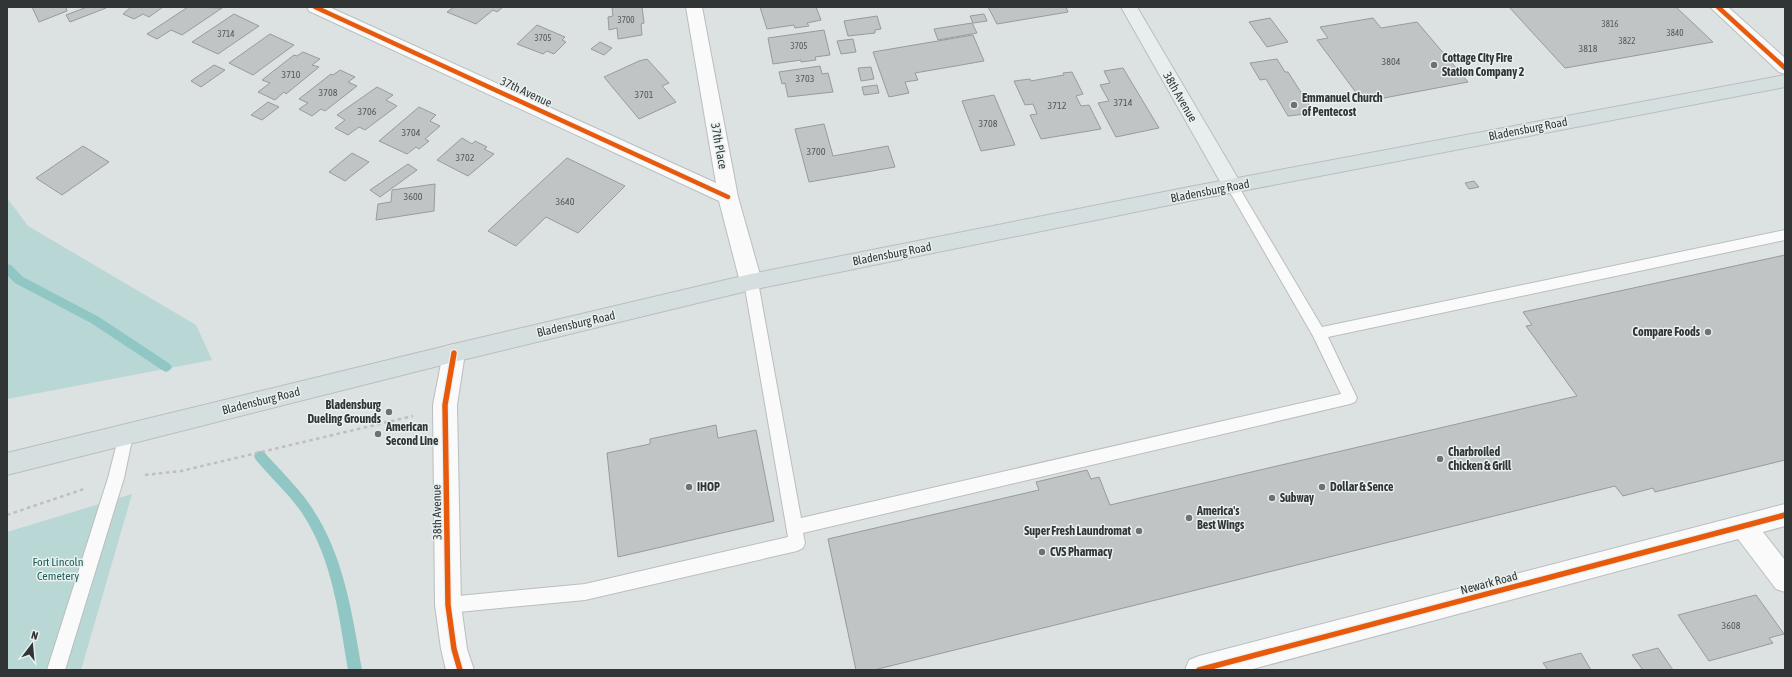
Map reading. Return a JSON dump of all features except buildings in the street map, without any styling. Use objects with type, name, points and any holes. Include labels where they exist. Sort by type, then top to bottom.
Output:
[{"type":"main road","name":"38th Avenue","points":[[1128,7],[1233,187]]},
{"type":"main road","name":"Bladensburg Road","points":[[7,464],[454,353],[751,282],[1785,80]]},
{"type":"street","name":"37th Avenue","points":[[315,7],[728,197]]},
{"type":"street","name":"37th Place","points":[[694,7],[728,197],[751,282]]},
{"type":"street","points":[[1718,7],[1785,68]]},
{"type":"street","name":"38th Avenue","points":[[454,353],[445,405],[448,605],[454,649],[460,670]]},
{"type":"street","name":"Newark Road","points":[[1198,670],[1785,515]]},
{"type":"street","points":[[1743,526],[1785,580]]},
{"type":"lane","points":[[794,527],[1350,398],[1319,333],[1233,187]]},
{"type":"lane","points":[[1319,333],[1785,235]]},
{"type":"lane","points":[[448,605],[592,591],[797,543],[751,282]]},
{"type":"lane","points":[[56,670],[116,478],[126,435]]},
{"type":"path","points":[[181,472],[346,431],[419,415]]},
{"type":"green space","points":[[7,198],[28,226],[196,325],[212,360],[7,399]]},
{"type":"green space","name":"Fort Lincoln Cemetery","points":[[132,494],[81,670],[7,670],[7,532]]},
{"type":"waterway","points":[[7,268],[19,280],[95,320],[166,367]]},
{"type":"waterway","points":[[260,456],[301,502],[327,546],[340,586],[355,670]]},
{"type":"cycle path","points":[[315,7],[728,197]]},
{"type":"cycle path","points":[[1718,7],[1785,68]]},
{"type":"cycle path","points":[[454,353],[445,405],[448,605],[454,649],[460,670]]},
{"type":"cycle path","points":[[1199,670],[1785,515]]},
{"type":"place","name":"Cottage City Fire Station Company 2","points":[[1434,65]]},
{"type":"place","name":"Emmanuel Church of Pentecost","points":[[1294,105]]},
{"type":"place","name":"Compare Foods","points":[[1708,332]]},
{"type":"place","name":"Bladensburg Dueling Grounds","points":[[389,412]]},
{"type":"place","name":"American Second Line","points":[[378,434]]},
{"type":"place","name":"Charbroiled Chicken & Grill","points":[[1440,459]]},
{"type":"place","name":"IHOP","points":[[689,487]]},
{"type":"place","name":"Dollar & Sence","points":[[1322,487]]},
{"type":"place","name":"Subway","points":[[1272,498]]},
{"type":"place","name":"America's Best Wings","points":[[1189,518]]},
{"type":"place","name":"Super Fresh Laundromat","points":[[1139,531]]},
{"type":"place","name":"CVS Pharmacy","points":[[1042,552]]}]
